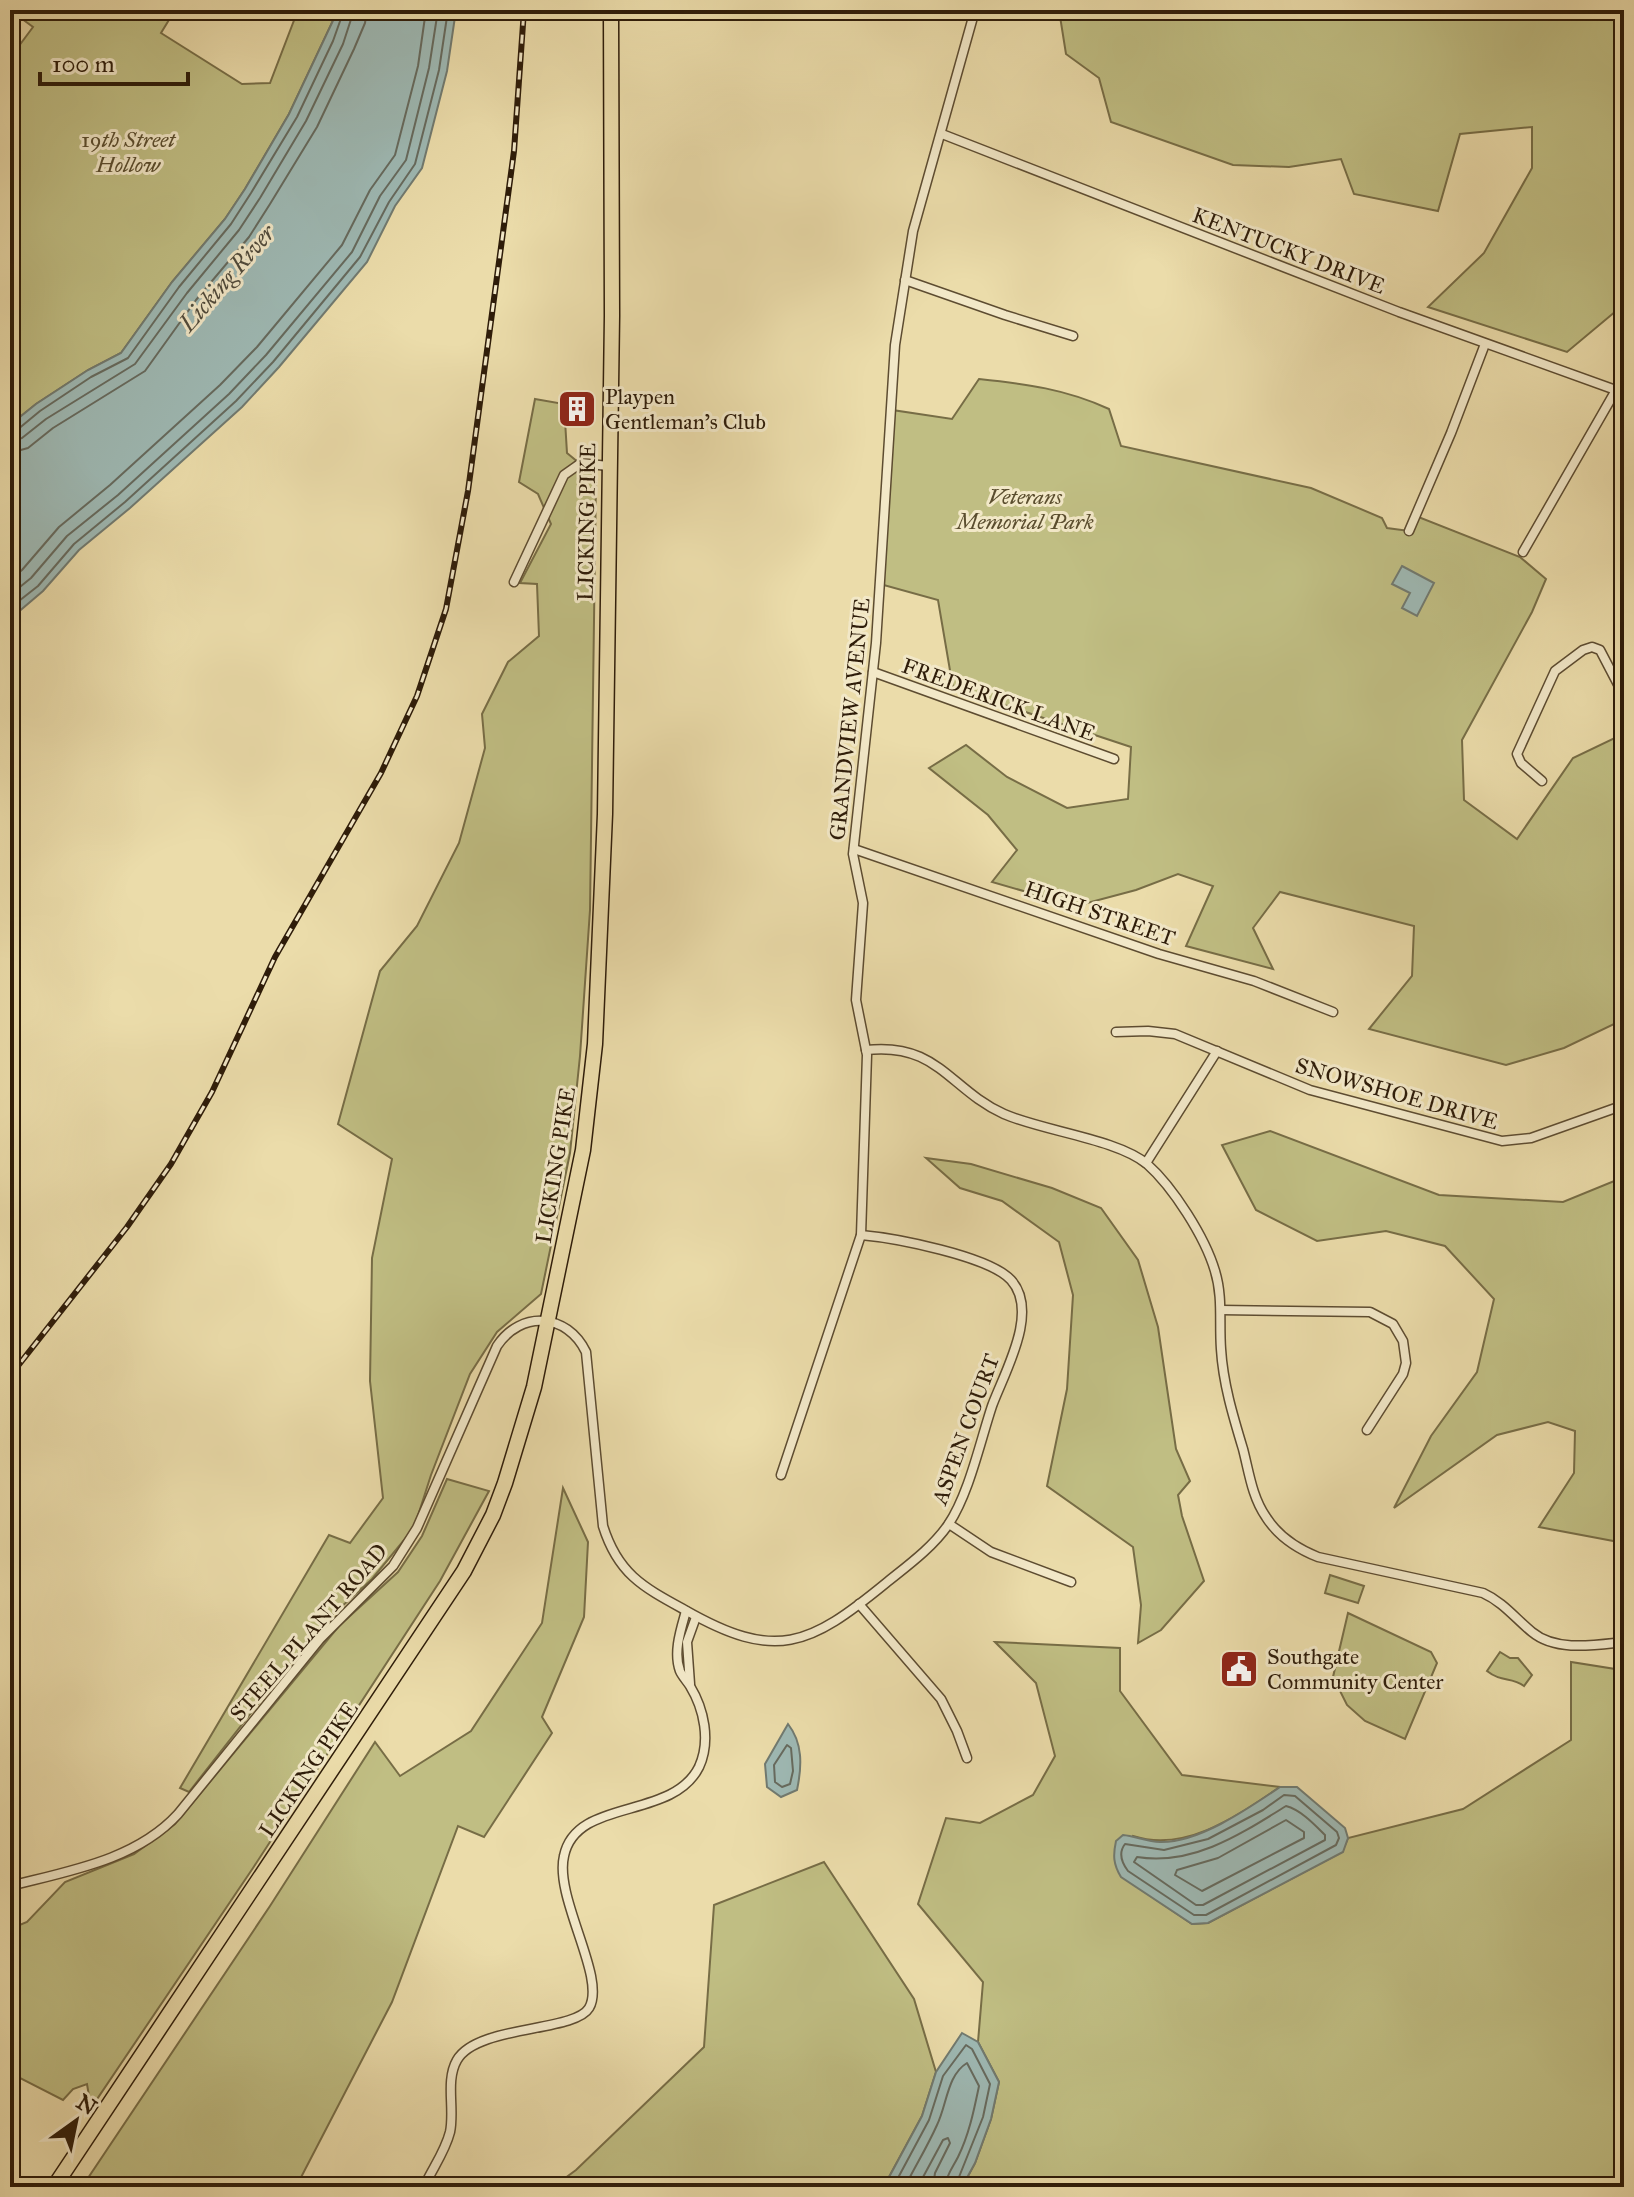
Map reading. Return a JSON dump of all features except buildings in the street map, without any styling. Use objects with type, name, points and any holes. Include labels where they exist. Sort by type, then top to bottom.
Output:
[{"type":"main road","name":"LICKING PIKE","points":[[54,2187],[464,1571],[493,1515],[534,1387],[570,1225],[583,1150],[595,1044],[605,814],[612,301],[611,10]]},
{"type":"street","name":"GRANDVIEW AVENUE","points":[[781,1475],[861,1235],[866,1050],[856,1000],[863,903],[854,849],[873,672],[895,345],[913,231],[975,10]]},
{"type":"street","name":"KENTUCKY DRIVE","points":[[942,134],[1485,344],[1620,392]]},
{"type":"street","points":[[905,280],[1073,336]]},
{"type":"street","points":[[1409,531],[1485,344]]},
{"type":"street","points":[[1523,552],[1620,392]]},
{"type":"street","points":[[514,582],[564,475],[581,463],[608,466]]},
{"type":"street","points":[[1542,781],[1521,763],[1517,754],[1555,671],[1592,647],[1600,650],[1624,696]]},
{"type":"street","name":"FREDERICK LANE","points":[[873,672],[1114,759]]},
{"type":"street","name":"HIGH STREET","points":[[854,849],[1159,954],[1254,981],[1333,1012]]},
{"type":"street","name":"SNOWSHOE DRIVE","points":[[1116,1032],[1175,1034],[1310,1090],[1502,1141],[1531,1138],[1624,1105]]},
{"type":"street","points":[[866,1050],[886,1048],[915,1054],[937,1065],[998,1111],[1061,1133],[1107,1144],[1146,1163],[1184,1211],[1208,1252],[1217,1280],[1221,1310],[1221,1352],[1226,1389],[1254,1492],[1275,1529],[1306,1553],[1483,1593],[1504,1606],[1534,1635],[1559,1644],[1586,1646],[1624,1642]]},
{"type":"street","points":[[1146,1163],[1217,1051]]},
{"type":"street","name":"ASPEN COURT","points":[[547,1322],[573,1332],[586,1352],[603,1526],[610,1546],[634,1579],[716,1628],[750,1639],[788,1640],[827,1628],[934,1542],[949,1524],[969,1479],[1016,1344],[1022,1318],[1020,1298],[1012,1281],[995,1267],[940,1250],[861,1235]]},
{"type":"street","points":[[1221,1310],[1370,1312],[1393,1324],[1403,1341],[1406,1363],[1403,1374],[1367,1430]]},
{"type":"street","name":"STEEL PLANT ROAD","points":[[10,1886],[101,1862],[137,1847],[174,1819],[320,1639],[393,1566],[417,1528],[490,1360],[506,1332],[519,1323],[547,1322]]},
{"type":"street","points":[[949,1524],[991,1552],[1071,1582]]},
{"type":"street","points":[[859,1604],[941,1699],[967,1758]]},
{"type":"street","points":[[424,2187],[450,2133],[452,2076],[463,2053],[484,2040],[587,2012],[594,1999],[594,1986],[562,1871],[564,1854],[571,1837],[582,1826],[664,1800],[686,1784],[699,1767],[705,1747],[705,1723],[690,1685],[680,1671],[677,1655],[686,1611]]},
{"type":"street","points":[[690,1685],[687,1642],[696,1617]]},
{"type":"green space","name":"19th Street Hollow","points":[[10,10],[175,10],[161,33],[242,84],[270,83],[298,10],[338,10],[289,114],[245,189],[121,353],[88,370],[10,425],[10,58],[33,27]]},
{"type":"green space","points":[[1059,10],[1624,10],[1624,317],[1616,311],[1567,352],[1428,307],[1484,253],[1532,168],[1532,127],[1460,134],[1438,211],[1354,194],[1341,159],[1289,167],[1233,165],[1111,122],[1099,78],[1066,54]]},
{"type":"green space","name":"Veterans Memorial Park","points":[[979,379],[1046,388],[1109,409],[1121,446],[1311,488],[1382,518],[1387,528],[1409,531],[1416,516],[1520,557],[1546,579],[1532,612],[1462,740],[1464,800],[1517,839],[1573,758],[1623,734],[1624,789],[1614,810],[1624,825],[1624,1025],[1616,1023],[1564,1048],[1506,1065],[1369,1029],[1412,976],[1414,926],[1280,892],[1253,928],[1273,969],[1186,946],[1213,886],[1178,874],[1136,890],[1076,906],[992,882],[1017,850],[988,815],[929,768],[966,745],[1007,777],[1067,808],[1128,799],[1131,747],[953,688],[938,600],[880,584],[892,410],[952,419]]},
{"type":"green space","points":[[535,399],[564,404],[567,453],[596,477],[590,910],[570,1153],[541,1294],[497,1332],[470,1374],[414,1528],[372,1579],[317,1629],[189,1792],[180,1788],[329,1535],[350,1543],[383,1498],[370,1381],[372,1258],[392,1159],[338,1124],[380,971],[417,926],[459,843],[485,748],[482,714],[508,662],[539,636],[537,584],[520,583],[551,524],[538,494],[519,482]]},
{"type":"green space","points":[[1270,1131],[1439,1195],[1563,1202],[1624,1177],[1624,1543],[1539,1527],[1574,1473],[1575,1431],[1548,1422],[1497,1435],[1394,1508],[1431,1436],[1477,1372],[1494,1299],[1445,1246],[1386,1231],[1317,1241],[1256,1210],[1222,1145]]},
{"type":"green space","points":[[926,1158],[971,1164],[1052,1188],[1101,1208],[1138,1260],[1158,1327],[1176,1449],[1190,1481],[1178,1495],[1182,1516],[1204,1581],[1161,1630],[1138,1643],[1141,1605],[1133,1547],[1047,1486],[1067,1389],[1073,1295],[1059,1242],[1002,1201],[960,1188]]},
{"type":"green space","points":[[447,1479],[489,1491],[440,1581],[253,1868],[91,2108],[87,2084],[73,2089],[63,2100],[10,2073],[10,1929],[27,1922],[65,1882],[134,1854],[175,1824],[339,1626],[398,1572],[422,1536]]},
{"type":"green space","points":[[563,1488],[588,1542],[584,1617],[542,1717],[552,1733],[484,1837],[458,1826],[392,2002],[296,2187],[82,2187],[270,1906],[375,1742],[400,1776],[471,1731],[542,1623]]},
{"type":"green space","points":[[1330,1575],[1364,1586],[1358,1603],[1325,1593]]},
{"type":"green space","points":[[1348,1613],[1431,1652],[1437,1663],[1405,1739],[1365,1721],[1347,1705],[1333,1677]]},
{"type":"green space","points":[[995,1642],[1120,1648],[1120,1691],[1182,1775],[1280,1787],[1229,1820],[1191,1836],[1153,1840],[1133,1836],[1121,1876],[1192,1924],[1208,1923],[1342,1852],[1348,1838],[1463,1809],[1571,1740],[1571,1662],[1615,1669],[1624,1691],[1624,2187],[962,2187],[975,2163],[991,2119],[999,2082],[978,2042],[983,1982],[918,1904],[946,1818],[980,1823],[1033,1795],[1055,1756],[1036,1683]]},
{"type":"green space","points":[[1500,1652],[1510,1658],[1518,1658],[1532,1675],[1524,1686],[1487,1671]]},
{"type":"green space","points":[[824,1862],[914,1999],[936,2072],[922,2116],[888,2179],[894,2187],[553,2187],[576,2170],[704,2047],[714,1905]]},
{"type":"water","name":"Licking River","points":[[338,10],[456,10],[447,71],[422,168],[395,206],[367,262],[279,367],[242,407],[79,550],[43,591],[10,619],[10,425],[88,370],[121,353],[245,189],[289,114]]},
{"type":"water","points":[[1402,566],[1434,583],[1417,616],[1402,608],[1410,593],[1392,584]]},
{"type":"water","points":[[788,1724],[799,1747],[800,1772],[797,1790],[781,1797],[767,1787],[765,1764]]},
{"type":"water","points":[[1280,1787],[1297,1787],[1345,1828],[1348,1838],[1343,1852],[1208,1923],[1192,1924],[1118,1872],[1114,1851],[1116,1841],[1123,1835],[1160,1842],[1191,1837],[1223,1823]]},
{"type":"water","points":[[962,2033],[978,2042],[999,2082],[991,2119],[975,2163],[962,2187],[894,2187],[888,2179],[922,2116],[936,2072]]},
{"type":"railway","points":[[10,1376],[127,1227],[171,1164],[212,1092],[275,957],[381,773],[417,696],[446,609],[468,491],[514,151],[524,10]]},
{"type":"place","name":"Playpen Gentleman's Club","points":[[577,409]]},
{"type":"place","name":"Southgate Community Center","points":[[1239,1669]]}]
